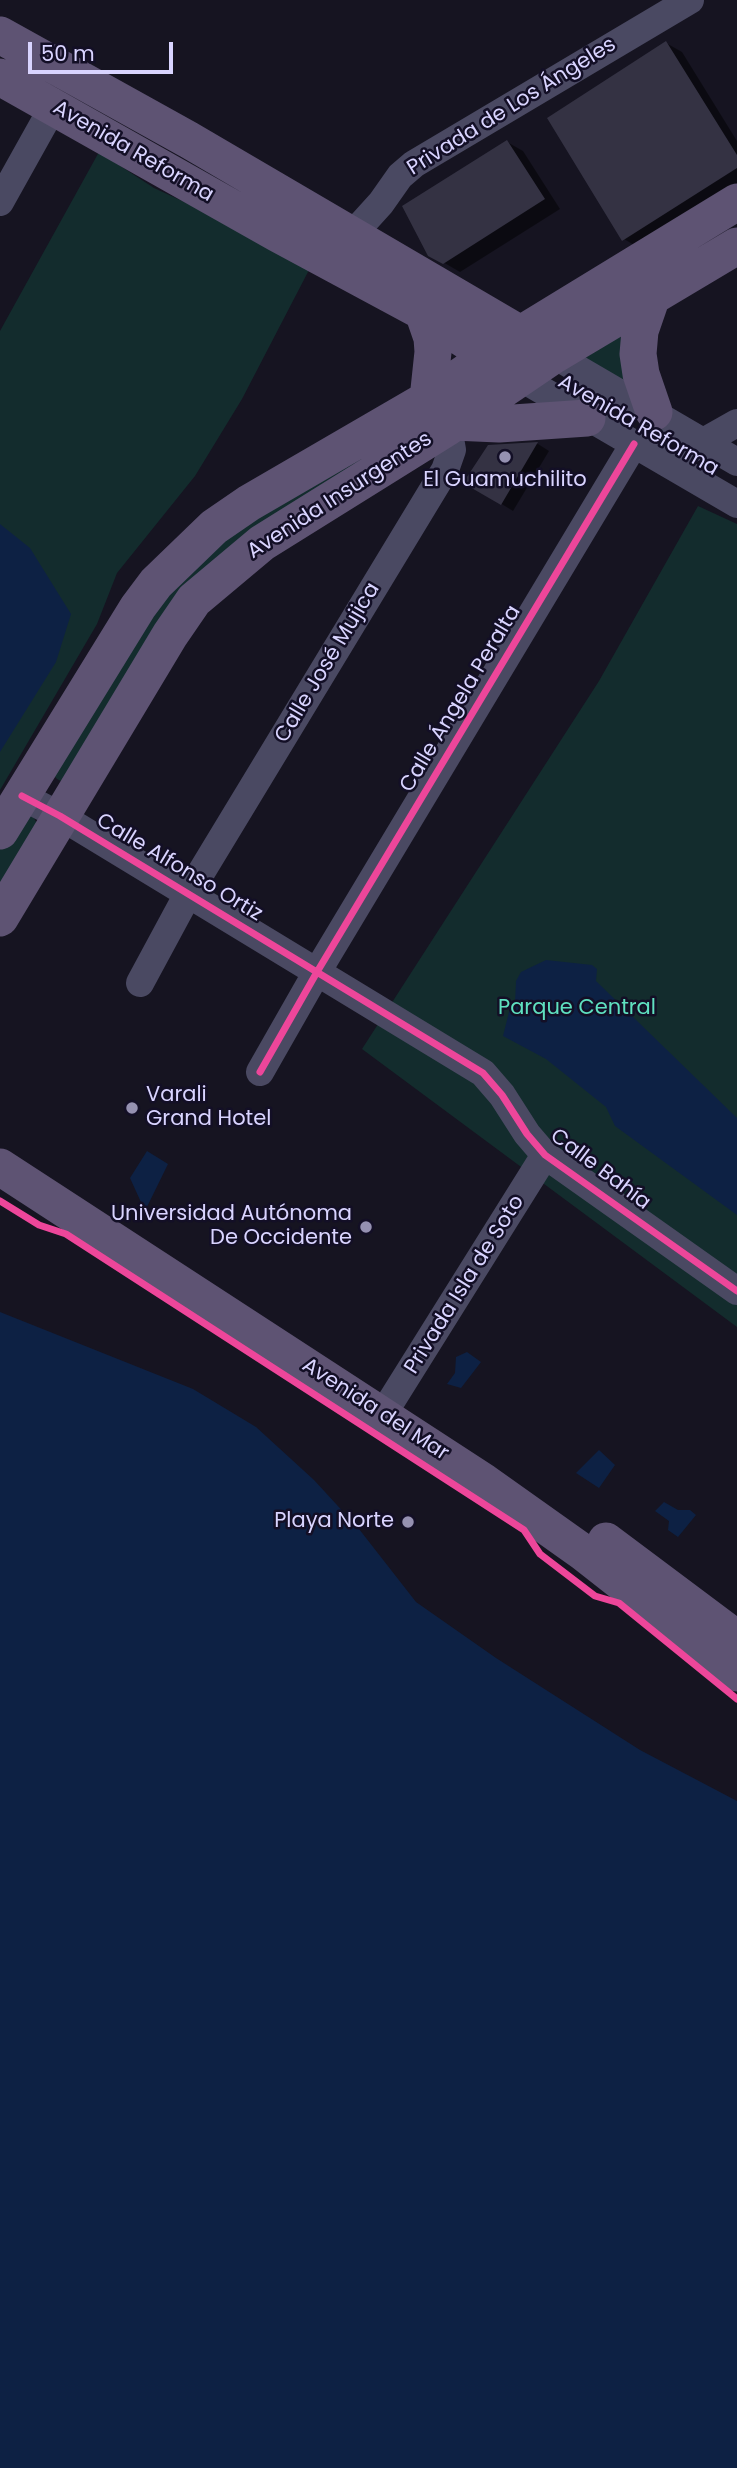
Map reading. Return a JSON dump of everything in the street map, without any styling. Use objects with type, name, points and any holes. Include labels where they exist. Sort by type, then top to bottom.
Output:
[{"type":"main road","name":"Avenida Reforma","points":[[0,35],[120,124],[278,234],[423,313],[521,378]]},
{"type":"main road","name":"Avenida Reforma","points":[[1,81],[53,107],[189,140],[554,355]]},
{"type":"main road","name":"Avenida Insurgentes","points":[[0,918],[170,635],[194,600],[262,544],[443,416],[488,355],[737,202]]},
{"type":"main road","points":[[278,234],[301,206]]},
{"type":"main road","name":"Avenida Insurgentes","points":[[0,831],[138,607],[156,583],[214,527],[249,503],[521,378],[554,355],[737,246]]},
{"type":"main road","points":[[650,299],[640,331],[638,354],[641,374],[654,412]]},
{"type":"main road","points":[[423,313],[432,338],[443,416],[499,424],[586,418]]},
{"type":"main road","name":"Avenida del Mar","points":[[0,1139],[65,1178],[390,1404],[737,1673]]},
{"type":"main road","name":"Avenida del Mar","points":[[0,1167],[390,1404],[541,1492],[737,1639]]},
{"type":"street","name":"Privada de Los Ángeles","points":[[352,235],[381,203],[400,176],[414,164],[690,0]]},
{"type":"street","points":[[0,202],[53,107]]},
{"type":"street","name":"Avenida Reforma","points":[[554,355],[737,462]]},
{"type":"street","name":"Avenida Reforma","points":[[521,378],[737,504]]},
{"type":"street","name":"Calle José Mujica","points":[[140,983],[188,894],[445,470],[452,450],[443,416]]},
{"type":"street","points":[[668,464],[737,423]]},
{"type":"street","name":"Calle Ángela Peralta","points":[[260,1072],[317,972],[634,444]]},
{"type":"street","name":"Calle Alfonso Ortiz","points":[[22,796],[60,816],[317,972]]},
{"type":"street","name":"Calle Bahía","points":[[317,972],[483,1073],[545,1156],[737,1291]]},
{"type":"street","name":"Privada Isla de Soto","points":[[390,1404],[545,1156]]},
{"type":"green space","points":[[99,152],[154,188],[291,251],[309,270],[242,399],[195,476],[117,573],[97,624],[0,790],[0,331]]},
{"type":"green space","points":[[621,332],[628,386],[581,361]]},
{"type":"green space","points":[[511,369],[266,523],[69,785],[57,779],[49,770],[176,582],[251,517]]},
{"type":"green space","name":"Parque Central","points":[[698,506],[737,524],[737,1327],[362,1049],[599,681]]},
{"type":"green space","points":[[32,814],[37,824],[0,884],[0,848]]},
{"type":"water","points":[[0,524],[30,548],[71,614],[56,662],[0,752]]},
{"type":"water","points":[[546,960],[592,965],[597,969],[596,981],[737,1118],[737,1215],[615,1126],[606,1107],[546,1059],[503,1036],[510,1008],[515,1003],[516,981],[521,972]]},
{"type":"water","points":[[147,1151],[168,1164],[145,1211],[130,1178]]},
{"type":"water","points":[[0,1312],[193,1389],[256,1427],[314,1480],[359,1529],[416,1602],[496,1658],[640,1750],[737,1801],[737,2468],[0,2468]]},
{"type":"water","points":[[467,1352],[481,1362],[461,1388],[447,1384],[455,1373],[456,1357]]},
{"type":"water","points":[[599,1450],[615,1465],[599,1488],[576,1473]]},
{"type":"water","points":[[664,1502],[678,1510],[690,1510],[696,1515],[678,1537],[668,1530],[669,1521],[655,1511]]},
{"type":"building","points":[[666,41],[737,155],[737,168],[622,241],[547,118]]},
{"type":"building","points":[[507,140],[545,199],[443,264],[428,256],[402,206]]},
{"type":"building","name":"El Guamuchilito","points":[[538,442],[501,505],[463,483],[488,445]]},
{"type":"cycle path","points":[[260,1072],[317,972],[634,444]]},
{"type":"cycle path","points":[[22,796],[60,816],[483,1073],[545,1155],[737,1291]]},
{"type":"cycle path","points":[[0,1201],[39,1225],[66,1234],[524,1530],[540,1554],[595,1596],[619,1603],[737,1699]]},
{"type":"place","name":"El Guamuchilito","points":[[505,457]]},
{"type":"place","name":"Varali Grand Hotel","points":[[132,1108]]},
{"type":"place","name":"Universidad Autónoma De Occidente","points":[[366,1227]]},
{"type":"place","name":"Playa Norte","points":[[408,1522]]}]
